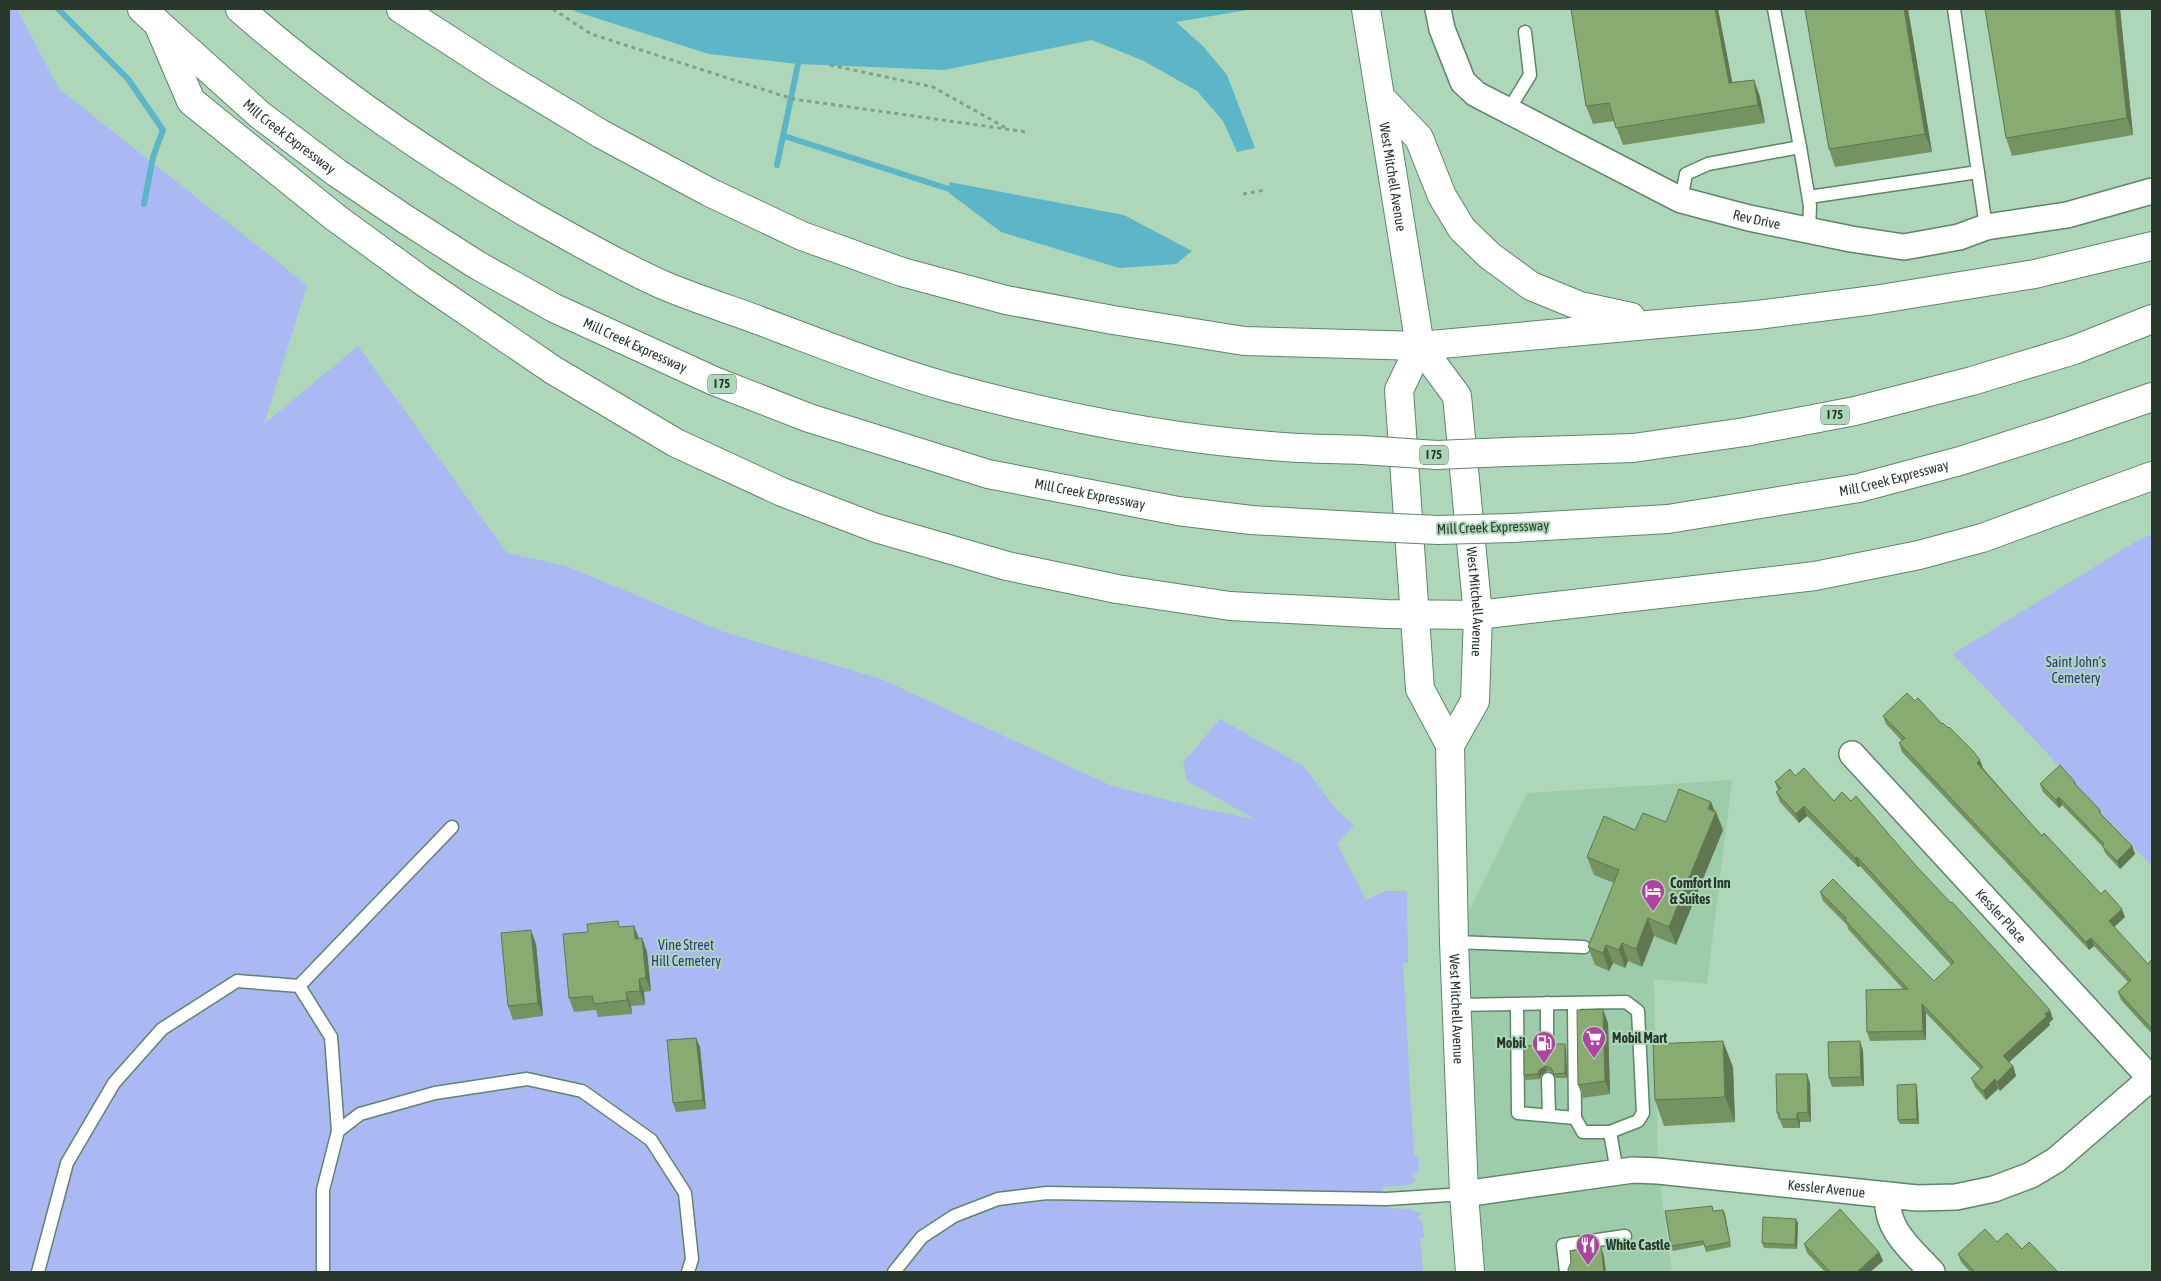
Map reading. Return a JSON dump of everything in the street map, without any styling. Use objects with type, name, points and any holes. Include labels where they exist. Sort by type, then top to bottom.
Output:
[{"type":"main road","name":"I 75","points":[[240,9],[340,90],[495,194],[609,259],[664,285],[851,355],[946,387],[1069,416],[1178,435],[1269,446],[1437,455],[1633,448],[1745,432],[1855,411],[1972,380],[2074,350],[2152,319]]},
{"type":"main road","points":[[401,9],[503,75],[601,134],[708,192],[802,236],[902,272],[1006,300],[1113,320],[1244,341],[1420,346],[1757,315],[1972,285],[2035,274],[2152,246]]},
{"type":"main road","name":"West Mitchell Avenue","points":[[1366,9],[1420,346],[1457,396],[1478,615],[1475,700],[1450,745]]},
{"type":"main road","points":[[150,17],[191,101],[336,218],[429,285],[553,370],[676,444],[782,492],[876,528],[1007,566],[1117,590],[1230,606],[1386,614],[1478,615],[1815,576],[1919,555],[1982,538],[2152,476]]},
{"type":"main road","name":"Mill Creek Expressway","points":[[150,17],[260,115],[337,173],[478,265],[554,308],[714,381],[809,418],[988,474],[1178,511],[1251,520],[1438,530],[1512,528],[1668,519],[1859,488],[1960,461],[2060,429],[2152,396]]},
{"type":"main road","points":[[1380,97],[1419,138],[1442,196],[1462,229],[1490,256],[1531,286],[1580,306],[1657,323]]},
{"type":"main road","name":"West Mitchell Avenue","points":[[1420,346],[1399,390],[1420,689],[1450,745],[1454,942],[1464,1194],[1470,1272]]},
{"type":"street","name":"Rev Drive","points":[[1440,19],[1463,82],[1476,94],[1681,200],[1749,218],[1904,247],[1959,237],[1986,227],[2067,215],[2152,191]]},
{"type":"street","name":"Kessler Place","points":[[1852,754],[2151,1079]]},
{"type":"street","name":"Kessler Avenue","points":[[1464,1194],[1633,1170],[1917,1198],[1956,1196],[1994,1189],[2031,1175],[2056,1160],[2151,1079]]},
{"type":"street","points":[[1888,1195],[1890,1219],[1898,1235],[1932,1272]]},
{"type":"lane","points":[[1774,9],[1809,197],[1809,230]]},
{"type":"lane","points":[[1954,9],[1986,227]]},
{"type":"lane","points":[[1508,111],[1530,75],[1525,32]]},
{"type":"lane","points":[[1681,200],[1686,174],[1708,164],[1800,147]]},
{"type":"lane","points":[[1809,197],[1978,172]]},
{"type":"lane","points":[[299,986],[452,827]]},
{"type":"lane","points":[[1454,942],[1584,946]]},
{"type":"lane","points":[[38,1272],[67,1163],[114,1083],[162,1029],[237,981],[299,986]]},
{"type":"lane","points":[[299,986],[331,1037],[338,1131],[323,1190],[322,1272]]},
{"type":"lane","points":[[1457,1005],[1517,1005],[1574,1002],[1626,1002],[1638,1011],[1643,1112],[1638,1121],[1610,1132],[1584,1132],[1575,1118],[1574,1002]]},
{"type":"lane","points":[[1547,1003],[1547,1049]]},
{"type":"lane","points":[[1517,1005],[1518,1113],[1575,1118]]},
{"type":"lane","points":[[338,1131],[360,1114],[435,1093],[527,1079],[582,1091],[651,1140],[685,1193],[692,1259],[688,1272]]},
{"type":"lane","points":[[1548,1079],[1549,1115]]},
{"type":"lane","points":[[1610,1132],[1617,1172]]},
{"type":"lane","points":[[894,1272],[922,1237],[954,1216],[998,1199],[1047,1193],[1387,1199],[1464,1194]]},
{"type":"lane","points":[[1566,1272],[1563,1245],[1625,1236]]},
{"type":"path","points":[[552,9],[591,34],[792,99],[1027,132]]},
{"type":"path","points":[[830,65],[933,87],[1008,129]]},
{"type":"path","points":[[1243,194],[1265,190]]},
{"type":"shaded area","points":[[571,9],[1253,9],[1176,22],[1203,46],[1227,75],[1255,148],[1237,152],[1223,121],[1197,91],[1144,61],[1092,40],[944,70],[798,64],[709,54]]},
{"type":"shaded area","points":[[949,182],[1124,215],[1192,251],[1176,264],[1119,268],[1001,232],[949,193]]},
{"type":"shaded area","points":[[1732,780],[1707,984],[1654,979],[1658,1171],[1672,1272],[1470,1272],[1454,942],[1527,793]]},
{"type":"green space","name":"Vine Street Hill Cemetery","points":[[9,9],[17,9],[59,89],[307,285],[264,424],[358,346],[507,553],[566,566],[724,632],[881,679],[1112,786],[1199,808],[1255,819],[1187,781],[1183,763],[1220,719],[1303,766],[1337,810],[1354,826],[1337,844],[1366,900],[1385,891],[1407,891],[1408,962],[1403,963],[1414,1156],[1419,1158],[1419,1170],[1412,1177],[1416,1181],[1410,1185],[1382,1187],[1387,1208],[1408,1209],[1421,1213],[1418,1217],[1423,1224],[1424,1237],[1420,1238],[1423,1272],[9,1272]]},
{"type":"green space","name":"Saint John’s Cemetery","points":[[2152,534],[2152,867],[1953,654],[2135,542]]},
{"type":"building","points":[[1571,9],[1715,9],[1729,83],[1754,80],[1758,105],[1616,128],[1609,103],[1586,106]]},
{"type":"building","points":[[1805,9],[1904,9],[1925,134],[1829,149]]},
{"type":"building","points":[[1985,9],[2115,9],[2127,118],[2006,138]]},
{"type":"building","points":[[1907,693],[1915,701],[1918,698],[1942,724],[1949,727],[1973,751],[1980,760],[1977,763],[2042,836],[2044,833],[2101,894],[2105,890],[2122,909],[2109,921],[2148,964],[2152,959],[2152,1029],[2118,992],[2131,980],[2091,938],[2086,942],[1899,743],[1905,738],[1883,716]]},
{"type":"building","points":[[2060,765],[2100,810],[2099,812],[2132,846],[2117,861],[2102,846],[2104,844],[2059,797],[2056,800],[2040,784]]},
{"type":"building","points":[[1804,768],[1834,801],[1842,792],[1851,801],[1856,796],[1918,868],[1952,902],[2050,1010],[2045,1014],[2047,1016],[2003,1056],[2013,1066],[1997,1082],[1995,1079],[1983,1091],[1971,1078],[1983,1067],[1922,1004],[1923,1031],[1867,1032],[1866,990],[1908,989],[1845,920],[1846,918],[1820,892],[1833,879],[1934,981],[1954,962],[1857,857],[1855,858],[1804,806],[1796,814],[1776,792],[1781,788],[1775,782],[1790,769],[1795,776]]},
{"type":"building","name":"Comfort Inn & Suites","points":[[1679,789],[1711,802],[1708,809],[1716,812],[1669,927],[1648,918],[1636,949],[1622,943],[1619,950],[1606,945],[1603,953],[1588,947],[1619,870],[1587,857],[1604,816],[1635,830],[1643,813],[1666,822]]},
{"type":"building","points":[[618,921],[619,927],[634,926],[635,939],[642,938],[646,978],[639,979],[640,991],[626,992],[627,1000],[594,1004],[592,996],[569,998],[563,934],[588,932],[587,924]]},
{"type":"building","points":[[531,930],[538,1003],[508,1006],[501,933]]},
{"type":"building","name":"Mobil Mart","points":[[1603,1009],[1605,1081],[1578,1085],[1577,1010]]},
{"type":"building","points":[[696,1038],[703,1100],[673,1103],[667,1040]]},
{"type":"building","points":[[1723,1041],[1725,1097],[1655,1100],[1653,1044]]},
{"type":"building","points":[[1860,1041],[1861,1077],[1829,1078],[1828,1042]]},
{"type":"building","name":"Mobil","points":[[1553,1044],[1565,1044],[1565,1073],[1554,1074],[1551,1068],[1546,1066],[1539,1070],[1538,1074],[1524,1075],[1524,1046],[1537,1045],[1541,1051],[1546,1052],[1552,1049]]},
{"type":"building","points":[[1776,1074],[1807,1074],[1808,1112],[1797,1113],[1797,1119],[1779,1119],[1779,1113],[1777,1113]]},
{"type":"building","points":[[1916,1084],[1917,1119],[1898,1120],[1897,1085]]},
{"type":"building","points":[[1712,1206],[1713,1211],[1723,1210],[1730,1242],[1705,1247],[1703,1241],[1671,1246],[1665,1211]]},
{"type":"building","points":[[1840,1209],[1879,1252],[1857,1272],[1830,1272],[1804,1244]]},
{"type":"building","points":[[1763,1217],[1796,1219],[1795,1245],[1762,1243]]},
{"type":"building","points":[[1985,1229],[1997,1242],[2007,1233],[2022,1249],[2029,1242],[2058,1272],[1975,1272],[1958,1254]]},
{"type":"building","points":[[1601,1247],[1604,1272],[1568,1272],[1571,1262],[1570,1251]]},
{"type":"waterway","points":[[58,9],[128,79],[163,130],[153,157],[144,204]]},
{"type":"waterway","points":[[777,165],[798,64]]},
{"type":"waterway","points":[[784,136],[949,189]]},
{"type":"place","name":"Comfort Inn & Suites","points":[[1653,912]]},
{"type":"place","name":"Mobil Mart","points":[[1594,1059]]},
{"type":"place","name":"Mobil","points":[[1544,1064]]},
{"type":"place","name":"White Castle","points":[[1588,1266]]}]
